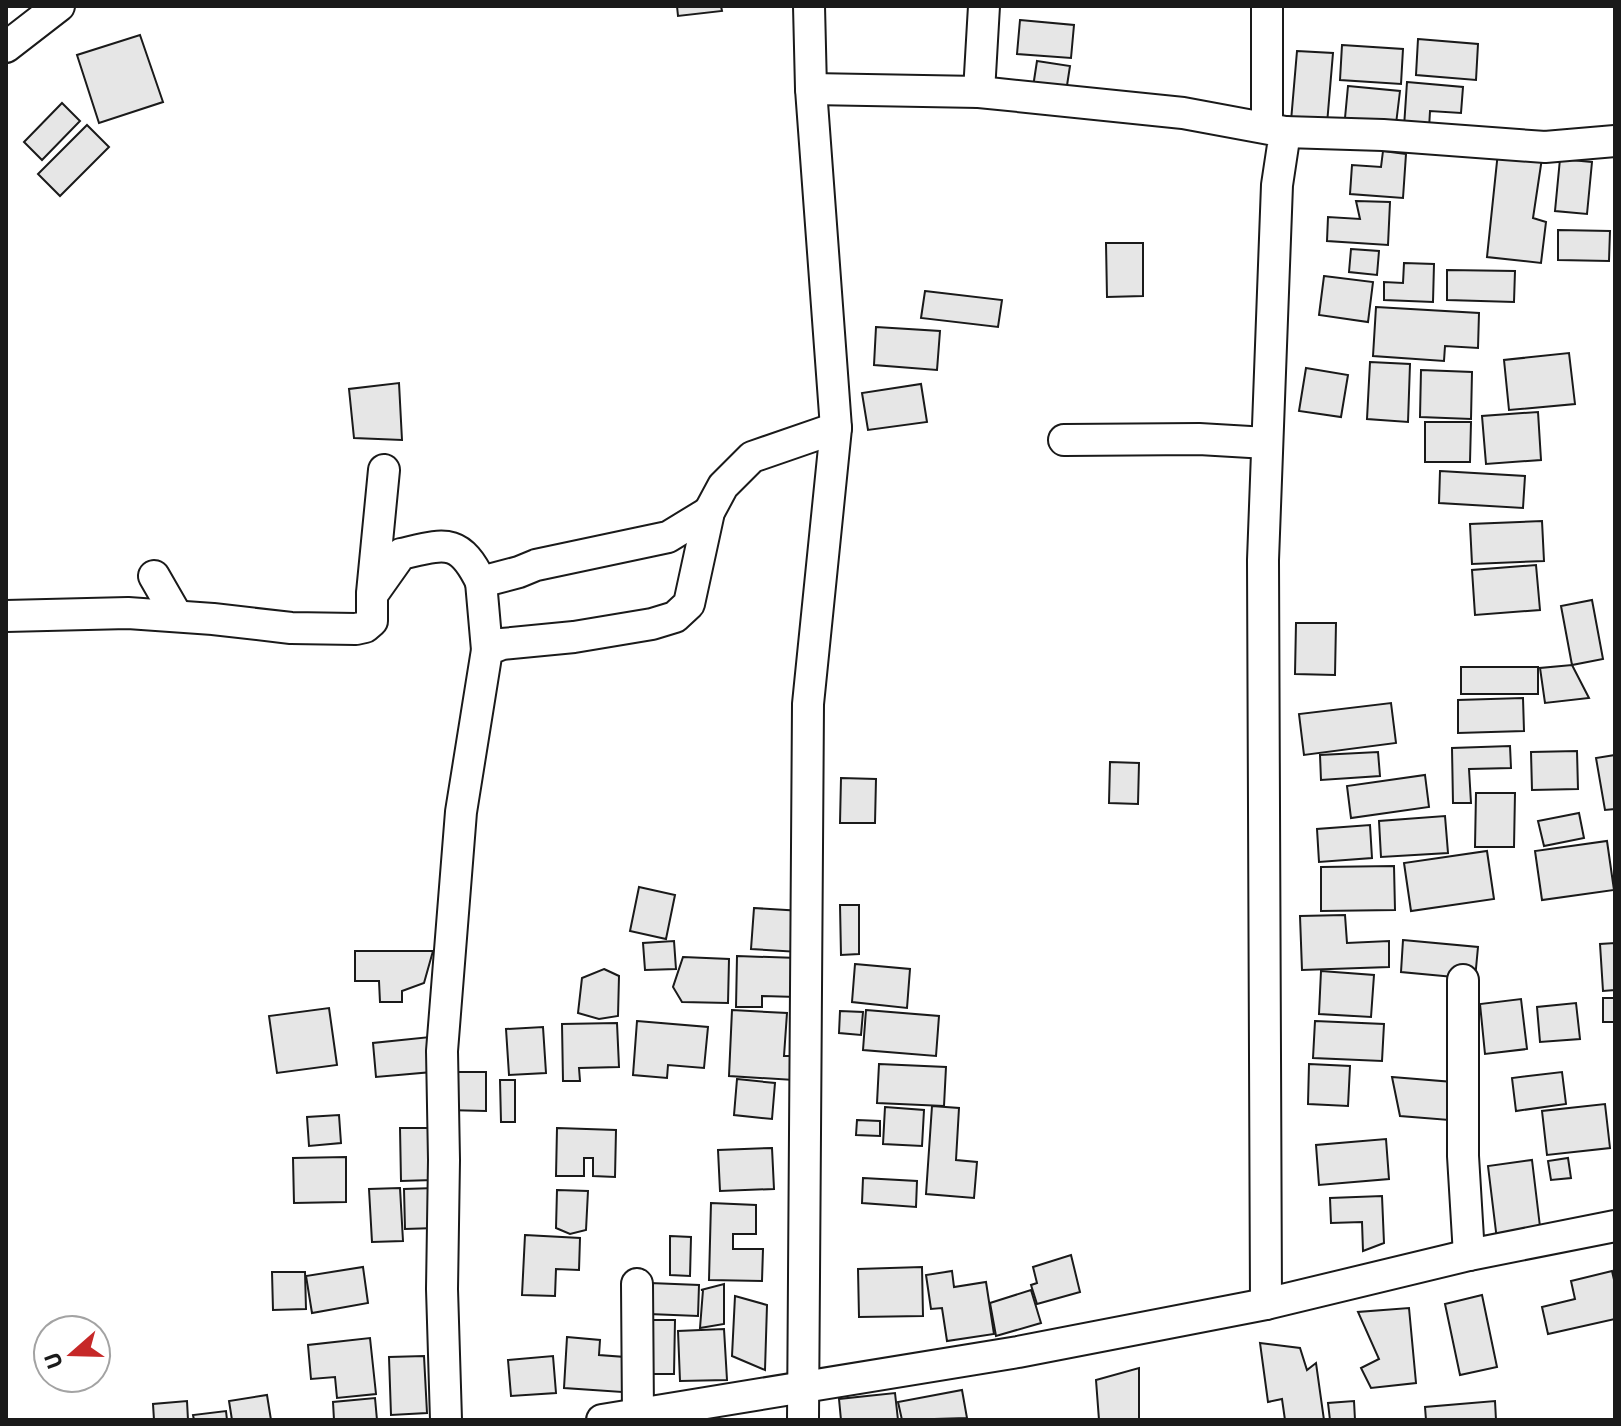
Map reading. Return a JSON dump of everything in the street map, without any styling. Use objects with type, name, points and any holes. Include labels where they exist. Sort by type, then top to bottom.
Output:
[{"type":"street","points":[[6,47],[59,6]]},
{"type":"street","points":[[803,1420],[808,704],[836,428],[811,89],[809,6]]},
{"type":"street","points":[[979,92],[984,6]]},
{"type":"street","points":[[1266,1304],[1263,560],[1277,185],[1267,6]]},
{"type":"street","points":[[811,89],[979,92],[1183,113],[1276,130],[1545,147],[1615,141]]},
{"type":"street","points":[[487,650],[502,644],[574,637],[675,617],[689,604],[709,512],[723,486],[752,457],[836,428]]},
{"type":"street","points":[[1064,440],[1199,439],[1267,443]]},
{"type":"street","points":[[6,616],[128,613],[291,628],[365,627],[372,621],[384,470]]},
{"type":"street","points":[[481,582],[536,565],[668,537],[709,512]]},
{"type":"street","points":[[372,595],[401,554],[436,546],[455,549],[470,559],[481,582],[487,650],[461,812],[442,1051],[442,1289],[446,1420]]},
{"type":"street","points":[[154,576],[177,616]]},
{"type":"street","points":[[1463,980],[1462,1140],[1469,1255]]},
{"type":"street","points":[[602,1420],[1018,1352],[1266,1304],[1469,1255],[1615,1226]]},
{"type":"street","points":[[637,1284],[638,1415]]},
{"type":"building","points":[[677,6],[721,6],[722,11],[678,16]]},
{"type":"building","points":[[1020,20],[1074,25],[1071,58],[1017,54]]},
{"type":"building","points":[[140,35],[163,102],[99,123],[77,55]]},
{"type":"building","points":[[1418,39],[1478,44],[1476,80],[1416,75]]},
{"type":"building","points":[[1342,45],[1403,49],[1401,84],[1340,80]]},
{"type":"building","points":[[1297,51],[1333,53],[1327,124],[1291,121]]},
{"type":"building","points":[[1037,61],[1070,66],[1066,92],[1033,87]]},
{"type":"building","points":[[1407,82],[1463,87],[1461,113],[1430,111],[1429,129],[1404,127]]},
{"type":"building","points":[[1348,86],[1400,91],[1396,124],[1345,118]]},
{"type":"building","points":[[62,103],[80,121],[42,160],[24,142]]},
{"type":"building","points":[[87,125],[109,147],[60,196],[38,174]]},
{"type":"building","points":[[1383,151],[1406,154],[1403,198],[1350,194],[1352,165],[1381,167]]},
{"type":"building","points":[[1498,152],[1542,158],[1533,218],[1546,222],[1541,263],[1487,257]]},
{"type":"building","points":[[1560,159],[1592,162],[1587,214],[1555,211]]},
{"type":"building","points":[[1356,201],[1390,202],[1388,245],[1327,241],[1328,217],[1360,219]]},
{"type":"building","points":[[1558,230],[1610,231],[1609,261],[1558,260]]},
{"type":"building","points":[[1106,243],[1143,243],[1143,296],[1107,297]]},
{"type":"building","points":[[1351,249],[1379,251],[1377,275],[1349,272]]},
{"type":"building","points":[[1404,263],[1434,264],[1433,302],[1384,300],[1384,282],[1403,283]]},
{"type":"building","points":[[1447,270],[1515,271],[1514,302],[1447,300]]},
{"type":"building","points":[[1324,276],[1373,282],[1368,322],[1319,315]]},
{"type":"building","points":[[925,291],[1002,300],[998,327],[921,318]]},
{"type":"building","points":[[1376,307],[1479,313],[1478,348],[1445,346],[1444,361],[1373,356]]},
{"type":"building","points":[[876,327],[940,331],[937,370],[874,365]]},
{"type":"building","points":[[1569,353],[1575,404],[1509,410],[1504,360]]},
{"type":"building","points":[[1370,362],[1410,364],[1408,422],[1367,419]]},
{"type":"building","points":[[1306,368],[1348,375],[1341,417],[1299,411]]},
{"type":"building","points":[[1421,370],[1472,372],[1471,419],[1420,417]]},
{"type":"building","points":[[399,383],[402,440],[354,438],[349,389]]},
{"type":"building","points":[[921,384],[927,422],[868,430],[862,393]]},
{"type":"building","points":[[1538,412],[1541,460],[1486,464],[1482,416]]},
{"type":"building","points":[[1425,422],[1471,422],[1470,462],[1425,462]]},
{"type":"building","points":[[1440,471],[1525,476],[1523,508],[1439,503]]},
{"type":"building","points":[[1542,521],[1544,561],[1472,564],[1470,524]]},
{"type":"building","points":[[1536,565],[1540,610],[1475,615],[1472,570]]},
{"type":"building","points":[[1592,600],[1603,659],[1572,665],[1561,606]]},
{"type":"building","points":[[1296,623],[1336,623],[1335,675],[1295,674]]},
{"type":"building","points":[[1572,665],[1589,698],[1545,703],[1540,668]]},
{"type":"building","points":[[1461,667],[1538,667],[1538,694],[1461,694]]},
{"type":"building","points":[[1523,698],[1524,731],[1458,733],[1458,700]]},
{"type":"building","points":[[1391,703],[1396,743],[1304,755],[1299,714]]},
{"type":"building","points":[[1510,746],[1511,768],[1469,769],[1471,803],[1453,803],[1452,748]]},
{"type":"building","points":[[1577,751],[1578,789],[1532,790],[1531,752]]},
{"type":"building","points":[[1378,752],[1380,776],[1321,780],[1320,755]]},
{"type":"building","points":[[1615,755],[1615,809],[1605,810],[1596,758]]},
{"type":"building","points":[[1110,762],[1139,763],[1138,804],[1109,803]]},
{"type":"building","points":[[1425,775],[1429,807],[1351,818],[1347,786]]},
{"type":"building","points":[[841,778],[876,779],[875,823],[840,823]]},
{"type":"building","points":[[1476,793],[1515,793],[1514,847],[1475,847]]},
{"type":"building","points":[[1579,813],[1584,838],[1544,846],[1538,821]]},
{"type":"building","points":[[1445,816],[1448,853],[1381,857],[1379,821]]},
{"type":"building","points":[[1370,825],[1372,858],[1319,862],[1317,829]]},
{"type":"building","points":[[1607,841],[1614,890],[1542,900],[1535,851]]},
{"type":"building","points":[[1487,851],[1494,899],[1411,911],[1404,863]]},
{"type":"building","points":[[1394,866],[1395,910],[1321,911],[1321,867]]},
{"type":"building","points":[[639,887],[675,895],[666,939],[630,931]]},
{"type":"building","points":[[840,905],[859,905],[859,954],[841,955]]},
{"type":"building","points":[[754,908],[802,911],[799,952],[751,949]]},
{"type":"building","points":[[1345,915],[1347,943],[1389,941],[1389,967],[1302,970],[1300,916]]},
{"type":"building","points":[[1403,940],[1478,947],[1475,979],[1401,972]]},
{"type":"building","points":[[674,941],[676,969],[645,970],[643,943]]},
{"type":"building","points":[[1615,943],[1615,990],[1603,991],[1600,944]]},
{"type":"building","points":[[355,951],[433,951],[424,983],[402,991],[402,1002],[380,1002],[379,981],[355,981]]},
{"type":"building","points":[[737,956],[798,958],[797,997],[762,996],[762,1007],[736,1007]]},
{"type":"building","points":[[683,957],[729,959],[728,1003],[682,1002],[673,987]]},
{"type":"building","points":[[855,964],[910,969],[907,1008],[852,1002]]},
{"type":"building","points":[[604,969],[619,976],[618,1016],[599,1019],[578,1013],[582,978]]},
{"type":"building","points":[[1321,971],[1374,975],[1371,1017],[1319,1014]]},
{"type":"building","points":[[1603,998],[1615,998],[1615,1022],[1603,1022]]},
{"type":"building","points":[[1521,999],[1527,1049],[1485,1054],[1480,1004]]},
{"type":"building","points":[[1576,1003],[1580,1039],[1540,1042],[1537,1007]]},
{"type":"building","points":[[329,1008],[337,1065],[277,1073],[269,1016]]},
{"type":"building","points":[[732,1010],[787,1013],[784,1056],[795,1056],[794,1080],[729,1076]]},
{"type":"building","points":[[866,1010],[939,1016],[936,1056],[863,1050]]},
{"type":"building","points":[[840,1011],[863,1012],[861,1035],[839,1033]]},
{"type":"building","points":[[637,1021],[708,1027],[704,1068],[668,1065],[667,1078],[633,1075]]},
{"type":"building","points":[[1315,1021],[1384,1024],[1382,1061],[1313,1058]]},
{"type":"building","points":[[617,1023],[619,1067],[579,1068],[580,1081],[563,1081],[562,1024]]},
{"type":"building","points":[[543,1027],[546,1073],[509,1075],[506,1029]]},
{"type":"building","points":[[430,1037],[432,1072],[376,1077],[373,1043]]},
{"type":"building","points":[[879,1064],[946,1067],[944,1106],[877,1103]]},
{"type":"building","points":[[1309,1064],[1350,1066],[1348,1106],[1308,1104]]},
{"type":"building","points":[[447,1072],[486,1072],[486,1111],[446,1110]]},
{"type":"building","points":[[1562,1072],[1566,1104],[1516,1111],[1512,1078]]},
{"type":"building","points":[[1392,1077],[1453,1082],[1449,1120],[1400,1116]]},
{"type":"building","points":[[737,1079],[775,1083],[772,1119],[734,1115]]},
{"type":"building","points":[[500,1080],[515,1080],[515,1122],[501,1122]]},
{"type":"building","points":[[1605,1104],[1610,1148],[1547,1155],[1542,1111]]},
{"type":"building","points":[[932,1106],[959,1108],[956,1160],[977,1162],[974,1198],[926,1194]]},
{"type":"building","points":[[885,1107],[924,1110],[922,1146],[883,1144]]},
{"type":"building","points":[[339,1115],[341,1143],[309,1146],[307,1117]]},
{"type":"building","points":[[857,1120],[880,1121],[880,1136],[856,1135]]},
{"type":"building","points":[[400,1128],[432,1128],[433,1180],[401,1181]]},
{"type":"building","points":[[557,1128],[616,1130],[615,1177],[593,1176],[593,1158],[584,1158],[584,1176],[556,1176]]},
{"type":"building","points":[[1386,1139],[1389,1179],[1319,1185],[1316,1145]]},
{"type":"building","points":[[772,1148],[774,1189],[720,1191],[718,1150]]},
{"type":"building","points":[[346,1157],[346,1202],[294,1203],[293,1158]]},
{"type":"building","points":[[1568,1158],[1571,1178],[1551,1180],[1548,1161]]},
{"type":"building","points":[[1532,1160],[1541,1235],[1497,1240],[1488,1166]]},
{"type":"building","points":[[863,1178],[917,1181],[916,1207],[862,1203]]},
{"type":"building","points":[[400,1188],[403,1241],[372,1242],[369,1189]]},
{"type":"building","points":[[435,1188],[436,1228],[405,1229],[404,1189]]},
{"type":"building","points":[[557,1190],[588,1191],[586,1230],[570,1234],[556,1228]]},
{"type":"building","points":[[1382,1196],[1384,1243],[1363,1251],[1362,1222],[1331,1223],[1330,1198]]},
{"type":"building","points":[[711,1203],[756,1205],[756,1234],[733,1234],[733,1249],[763,1249],[762,1281],[709,1280]]},
{"type":"building","points":[[525,1235],[580,1238],[579,1270],[556,1269],[555,1296],[522,1295]]},
{"type":"building","points":[[670,1236],[691,1237],[690,1276],[670,1275]]},
{"type":"building","points":[[1071,1255],[1080,1292],[1037,1304],[1031,1285],[1037,1283],[1033,1267]]},
{"type":"building","points":[[363,1267],[368,1303],[312,1313],[306,1276]]},
{"type":"building","points":[[922,1267],[923,1316],[859,1317],[858,1269]]},
{"type":"building","points":[[952,1271],[954,1287],[986,1282],[994,1334],[947,1341],[942,1308],[931,1309],[926,1275]]},
{"type":"building","points":[[1612,1271],[1615,1319],[1548,1334],[1542,1307],[1575,1299],[1571,1281]]},
{"type":"building","points":[[272,1272],[305,1272],[306,1309],[273,1310]]},
{"type":"building","points":[[650,1283],[699,1285],[698,1316],[649,1314]]},
{"type":"building","points":[[724,1284],[724,1324],[700,1328],[701,1290]]},
{"type":"building","points":[[1031,1290],[1041,1323],[996,1336],[990,1303]]},
{"type":"building","points":[[1482,1295],[1497,1367],[1460,1375],[1445,1304]]},
{"type":"building","points":[[735,1296],[767,1305],[765,1370],[732,1356]]},
{"type":"building","points":[[1409,1308],[1416,1383],[1371,1388],[1361,1368],[1379,1359],[1358,1312]]},
{"type":"building","points":[[641,1320],[675,1320],[674,1374],[640,1374]]},
{"type":"building","points":[[724,1329],[727,1380],[680,1381],[678,1331]]},
{"type":"building","points":[[567,1337],[600,1340],[599,1355],[625,1357],[622,1392],[564,1388]]},
{"type":"building","points":[[370,1338],[376,1394],[337,1398],[335,1377],[311,1379],[308,1345]]},
{"type":"building","points":[[1260,1343],[1300,1348],[1307,1370],[1316,1363],[1324,1420],[1285,1420],[1282,1399],[1268,1402]]},
{"type":"building","points":[[424,1356],[427,1413],[391,1415],[389,1357]]},
{"type":"building","points":[[553,1356],[556,1393],[511,1396],[508,1360]]},
{"type":"building","points":[[1139,1368],[1139,1420],[1099,1420],[1096,1380]]},
{"type":"building","points":[[962,1390],[967,1418],[902,1420],[898,1402]]},
{"type":"building","points":[[895,1393],[898,1420],[841,1420],[839,1399]]},
{"type":"building","points":[[267,1395],[271,1420],[232,1420],[229,1401]]},
{"type":"building","points":[[375,1398],[377,1420],[334,1420],[333,1402]]},
{"type":"building","points":[[187,1401],[188,1420],[154,1420],[153,1404]]},
{"type":"building","points":[[1354,1401],[1355,1420],[1330,1420],[1328,1403]]},
{"type":"building","points":[[1495,1401],[1496,1420],[1426,1420],[1425,1407]]},
{"type":"building","points":[[226,1411],[227,1420],[194,1420],[193,1415]]}]
